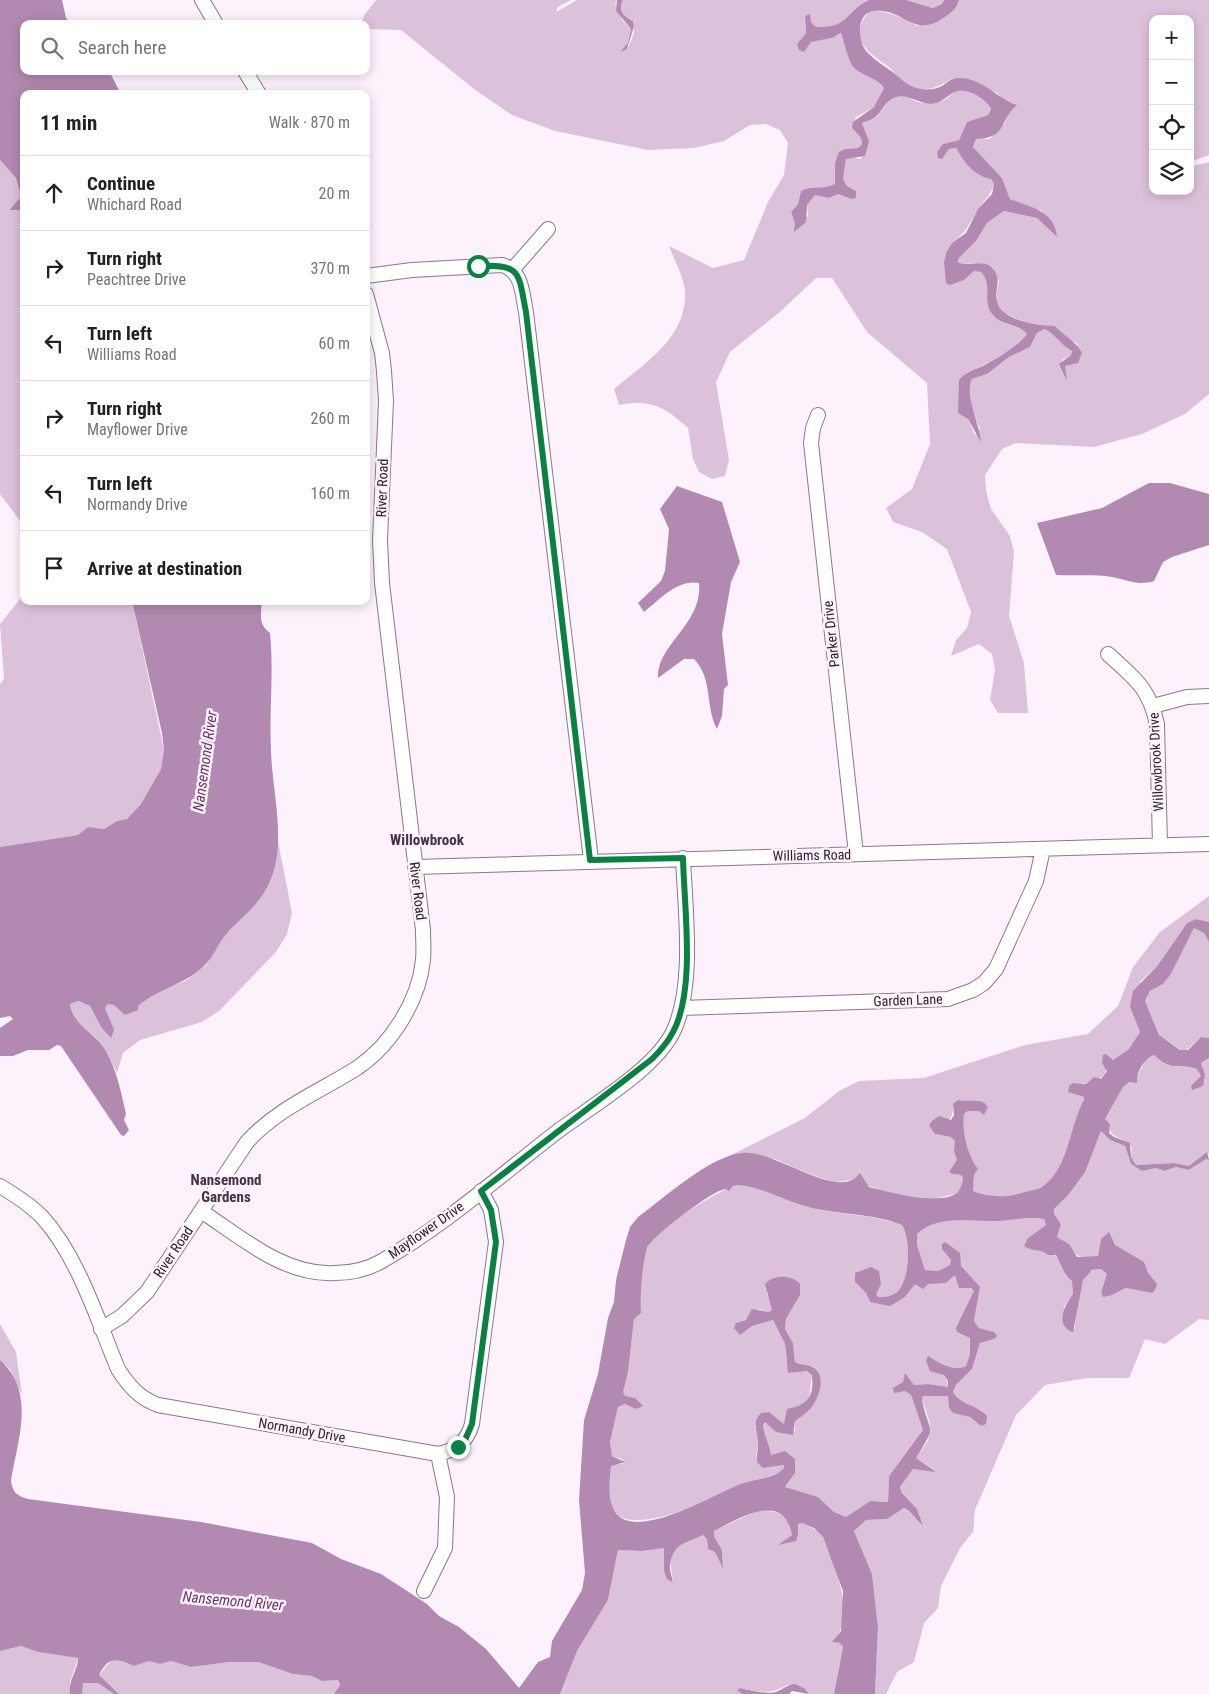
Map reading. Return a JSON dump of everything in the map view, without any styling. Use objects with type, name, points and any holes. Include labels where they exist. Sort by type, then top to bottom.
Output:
[{"type":"street","points":[[202,0],[214,20]]},
{"type":"street","points":[[247,75],[257,90]]},
{"type":"street","points":[[513,270],[548,229]]},
{"type":"street","points":[[370,276],[502,265],[513,270],[520,281],[526,312],[590,860]]},
{"type":"street","name":"River Road","points":[[101,1329],[122,1316],[147,1292],[247,1142],[277,1114],[358,1067],[385,1042],[400,1022],[417,986],[423,960],[423,930],[382,583],[380,540],[386,401],[382,353],[370,309]]},
{"type":"street","name":"Parker Drive","points":[[818,415],[810,443],[856,854]]},
{"type":"street","points":[[1108,654],[1141,685],[1153,706]]},
{"type":"street","name":"Willowbrook Drive","points":[[1160,845],[1157,724],[1153,706],[1187,697],[1209,696]]},
{"type":"street","name":"Williams Road","points":[[415,867],[590,860],[1209,844]]},
{"type":"street","name":"Garden Lane","points":[[681,1008],[948,998],[973,990],[984,983],[996,969],[1036,881],[1043,849]]},
{"type":"street","name":"Mayflower Drive","points":[[200,1211],[260,1250],[296,1268],[314,1272],[347,1273],[380,1262],[481,1191],[652,1059],[674,1031],[681,1008],[686,971],[683,858]]},
{"type":"street","name":"Normandy Drive","points":[[0,1186],[28,1205],[54,1232],[78,1274],[118,1369],[126,1383],[136,1393],[158,1405],[438,1454]]},
{"type":"street","points":[[424,1591],[445,1548],[447,1497],[438,1454],[458,1447],[465,1440],[472,1424],[496,1242],[491,1210],[481,1191]]},
{"type":"shaded area","points":[[376,0],[571,0],[558,7],[556,12],[577,0],[617,0],[615,3],[622,20],[631,29],[628,43],[621,51],[629,46],[634,28],[633,21],[622,13],[623,0],[869,0],[841,22],[827,27],[816,27],[805,16],[806,33],[797,44],[832,38],[842,33],[848,56],[854,68],[878,82],[884,88],[874,107],[856,117],[852,128],[861,138],[862,144],[858,148],[845,149],[835,163],[835,184],[801,191],[798,204],[791,212],[795,224],[808,216],[807,205],[815,195],[829,198],[838,194],[851,199],[856,191],[847,186],[843,179],[846,159],[849,157],[861,159],[869,141],[862,123],[878,115],[889,101],[897,96],[923,103],[932,103],[944,100],[955,92],[965,91],[981,97],[989,105],[991,109],[988,115],[967,122],[959,140],[943,144],[949,149],[956,148],[971,167],[980,175],[991,179],[994,184],[991,192],[967,228],[952,243],[950,284],[964,280],[974,271],[981,272],[988,283],[989,303],[995,316],[1027,334],[1007,352],[966,373],[968,419],[975,435],[980,428],[973,411],[970,396],[972,379],[987,374],[1009,357],[1030,347],[1037,333],[1045,329],[1072,350],[1071,355],[1062,360],[1066,379],[1065,366],[1069,364],[1078,344],[1064,336],[1055,326],[1022,321],[1006,313],[1000,308],[997,301],[999,281],[983,263],[962,264],[958,262],[959,258],[976,241],[987,223],[1004,211],[1037,218],[1056,236],[1042,211],[1010,199],[1002,178],[973,147],[976,139],[990,139],[1005,123],[1008,112],[1016,104],[1004,100],[996,92],[951,79],[941,85],[925,89],[908,86],[889,67],[865,48],[860,36],[863,20],[871,12],[879,11],[918,26],[958,4],[959,0],[1209,0],[1209,155],[1194,161],[1194,15],[1149,15],[1149,195],[1194,195],[1194,166],[1209,162],[1209,394],[1185,414],[1142,434],[1094,447],[1016,443],[1002,449],[985,475],[986,491],[991,509],[1010,536],[1014,552],[1009,616],[1024,663],[1028,713],[998,713],[990,700],[995,670],[992,654],[979,644],[951,656],[956,640],[967,628],[971,612],[947,549],[922,532],[893,522],[886,508],[912,489],[930,444],[927,383],[867,332],[832,278],[816,278],[781,311],[730,352],[716,382],[729,460],[725,476],[712,479],[699,472],[693,459],[688,428],[672,415],[657,406],[649,404],[630,403],[619,405],[614,389],[663,347],[680,322],[684,307],[685,290],[669,246],[713,268],[744,260],[768,202],[784,175],[788,143],[780,130],[766,124],[750,125],[724,141],[694,148],[648,150],[555,131],[512,115],[474,89],[401,30],[370,29],[370,20],[362,20]]},
{"type":"shaded area","points":[[906,0],[944,0],[942,4],[933,8]]},
{"type":"shaded area","points":[[0,160],[16,178],[20,194],[20,199],[9,209],[20,210],[20,521],[0,494]]},
{"type":"shaded area","points":[[20,599],[20,605],[133,605],[164,750],[161,769],[141,804],[127,819],[117,821],[104,829],[88,827],[78,835],[0,847],[0,684],[4,679],[0,624]]},
{"type":"shaded area","points":[[278,841],[292,913],[287,934],[276,952],[219,1011],[202,1022],[140,1040],[123,1053],[117,1073],[104,1048],[79,1022],[70,1004],[77,1001],[90,1006],[101,1027],[113,1030],[105,1008],[108,1004],[138,1006],[152,994],[185,981],[206,965],[224,936],[259,900],[276,860]]},
{"type":"shaded area","points":[[1209,896],[1209,922],[1196,919],[1187,923],[1158,965],[1141,981],[1130,1007],[1140,1032],[1129,1049],[1113,1060],[1110,1059],[1105,1073],[1098,1080],[1087,1083],[1073,1083],[1069,1092],[1084,1097],[1085,1100],[1075,1122],[1063,1160],[1050,1180],[1040,1188],[1015,1195],[1003,1196],[985,1195],[973,1191],[974,1175],[978,1169],[966,1143],[964,1114],[968,1111],[979,1111],[988,1107],[979,1100],[953,1104],[951,1118],[935,1134],[951,1137],[956,1141],[954,1152],[957,1160],[953,1174],[961,1175],[963,1178],[960,1191],[933,1199],[893,1194],[851,1180],[835,1182],[812,1175],[775,1159],[727,1157],[805,1118],[839,1091],[859,1081],[924,1078],[1025,1045],[1088,1034],[1118,1006],[1133,967],[1160,932]]},
{"type":"shaded area","points":[[1194,928],[1204,933],[1209,942],[1209,1038],[1201,1037],[1184,1052],[1159,1035],[1145,1001],[1150,991],[1163,984],[1171,974]]},
{"type":"shaded area","points":[[1154,1055],[1166,1064],[1197,1069],[1201,1076],[1205,1074],[1201,1063],[1209,1058],[1209,1153],[1189,1166],[1174,1163],[1136,1165],[1131,1157],[1132,1147],[1110,1131],[1105,1119],[1123,1087],[1136,1079],[1145,1061]]},
{"type":"shaded area","points":[[1101,1131],[1110,1140],[1125,1146],[1131,1164],[1142,1171],[1156,1168],[1166,1171],[1176,1167],[1189,1170],[1206,1159],[1209,1160],[1209,1320],[1199,1319],[1165,1344],[1145,1339],[1129,1378],[1087,1378],[1045,1385],[1016,1415],[975,1510],[973,1532],[960,1548],[941,1586],[938,1608],[924,1623],[914,1662],[897,1672],[886,1694],[875,1694],[878,1627],[872,1574],[854,1531],[866,1520],[887,1519],[904,1508],[923,1524],[917,1509],[902,1493],[900,1487],[913,1469],[935,1471],[916,1458],[928,1441],[930,1423],[922,1399],[923,1396],[948,1396],[949,1408],[953,1413],[970,1417],[981,1426],[983,1411],[958,1400],[953,1392],[956,1385],[972,1369],[980,1343],[994,1339],[994,1332],[979,1328],[974,1321],[980,1287],[942,1249],[951,1260],[950,1265],[938,1271],[925,1270],[917,1245],[917,1234],[926,1228],[946,1221],[1044,1219],[1046,1225],[1028,1238],[1028,1248],[1043,1250],[1056,1256],[1072,1281],[1073,1294],[1064,1307],[1075,1329],[1076,1309],[1081,1285],[1087,1274],[1094,1270],[1101,1269],[1107,1274],[1101,1292],[1112,1295],[1126,1288],[1152,1293],[1144,1262],[1101,1239],[1098,1256],[1081,1257],[1057,1237],[1061,1224],[1054,1214],[1054,1209],[1077,1182]]},
{"type":"shaded area","points":[[738,1185],[756,1188],[807,1207],[891,1221],[902,1225],[907,1239],[908,1258],[905,1277],[898,1291],[889,1296],[880,1297],[876,1294],[881,1278],[855,1282],[866,1293],[870,1302],[905,1297],[915,1283],[946,1283],[955,1275],[974,1291],[957,1332],[970,1338],[970,1354],[966,1366],[961,1368],[946,1366],[928,1356],[946,1378],[948,1387],[928,1384],[914,1385],[905,1374],[905,1391],[911,1395],[923,1430],[889,1476],[888,1502],[870,1501],[846,1517],[834,1512],[818,1497],[785,1487],[795,1473],[771,1455],[763,1424],[769,1424],[776,1432],[795,1431],[795,1421],[813,1404],[816,1385],[814,1367],[795,1362],[793,1343],[785,1329],[786,1319],[800,1295],[766,1292],[773,1310],[769,1312],[759,1309],[746,1320],[737,1323],[740,1334],[752,1326],[773,1320],[785,1344],[790,1373],[801,1371],[812,1375],[809,1399],[784,1424],[769,1412],[755,1426],[759,1442],[756,1456],[763,1468],[784,1465],[784,1468],[780,1472],[696,1506],[648,1519],[629,1520],[617,1514],[611,1504],[609,1491],[611,1466],[615,1463],[623,1464],[623,1459],[612,1456],[610,1442],[618,1407],[625,1404],[622,1392],[628,1372],[634,1319],[641,1313],[642,1280],[647,1248],[673,1222],[702,1202]]},
{"type":"shaded area","points":[[0,1324],[16,1352],[22,1395],[10,1369],[0,1360]]},
{"type":"shaded area","points":[[761,1509],[786,1518],[792,1535],[781,1544],[798,1535],[798,1524],[802,1523],[813,1528],[822,1536],[830,1554],[838,1575],[843,1599],[842,1622],[839,1633],[833,1642],[840,1643],[843,1647],[834,1694],[809,1694],[804,1688],[787,1685],[765,1692],[741,1688],[738,1690],[742,1694],[560,1694],[577,1651],[608,1600],[618,1550],[642,1551],[664,1548],[664,1571],[673,1579],[671,1565],[674,1550],[681,1543],[703,1535],[707,1538],[708,1549],[715,1552],[723,1567],[722,1550],[714,1536],[714,1531]]},
{"type":"shaded area","points":[[21,1646],[38,1652],[78,1658],[70,1682],[70,1694],[0,1694],[0,1651]]},
{"type":"shaded area","points":[[119,1658],[134,1666],[149,1661],[160,1664],[171,1661],[191,1667],[229,1662],[258,1662],[293,1674],[312,1676],[322,1681],[338,1680],[340,1685],[334,1694],[119,1694],[99,1675],[113,1659]]},
{"type":"shaded area","points":[[82,1683],[98,1683],[114,1694],[82,1694]]},
{"type":"water","points":[[0,0],[62,0],[68,20],[20,20],[20,75],[111,75],[119,90],[20,90],[20,193],[16,178],[0,160]]},
{"type":"water","points":[[617,0],[623,0],[622,13],[633,21],[634,26],[627,49],[620,52],[628,43],[631,29],[616,11]]},
{"type":"water","points":[[869,0],[906,0],[933,8],[942,4],[944,0],[959,0],[952,12],[934,23],[924,25],[916,24],[893,13],[884,11],[868,13],[861,22],[860,28],[864,47],[875,59],[904,82],[914,87],[931,89],[942,86],[950,80],[968,79],[975,81],[1017,105],[998,132],[993,136],[976,139],[973,147],[1002,178],[1010,199],[1041,211],[1052,221],[1055,228],[1057,237],[1037,218],[1004,211],[987,223],[976,241],[959,258],[958,262],[962,264],[980,263],[992,268],[998,280],[997,301],[1000,308],[1006,313],[1022,321],[1055,326],[1077,345],[1082,353],[1078,363],[1065,366],[1067,381],[1059,364],[1071,355],[1072,351],[1045,329],[1037,333],[1030,347],[1009,357],[987,374],[972,379],[970,385],[971,401],[981,442],[968,419],[958,413],[959,380],[967,373],[1007,352],[1027,334],[1019,328],[1000,321],[993,315],[988,305],[987,282],[981,272],[974,271],[964,280],[950,285],[946,283],[944,262],[947,251],[952,243],[966,233],[978,209],[992,194],[994,184],[991,179],[979,175],[970,168],[956,148],[949,149],[942,159],[938,158],[937,152],[943,144],[959,140],[967,122],[988,115],[991,109],[985,101],[970,92],[959,91],[931,104],[902,96],[889,101],[878,115],[862,123],[869,141],[865,156],[846,159],[843,179],[847,186],[856,191],[856,198],[851,199],[838,194],[829,198],[815,195],[807,205],[806,222],[794,232],[795,224],[791,212],[798,204],[801,191],[835,184],[835,163],[839,152],[845,149],[858,148],[862,144],[861,138],[852,128],[853,122],[874,107],[884,88],[878,82],[854,68],[841,33],[832,38],[811,42],[804,52],[799,50],[797,44],[806,33],[805,16],[810,14],[811,22],[816,27],[835,25]]},
{"type":"water","points":[[20,198],[20,210],[9,210]]},
{"type":"water","points":[[1149,483],[1170,483],[1209,494],[1209,545],[1172,557],[1163,562],[1154,581],[1137,583],[1105,576],[1056,575],[1037,523],[1102,508]]},
{"type":"water","points":[[677,486],[722,502],[740,562],[731,582],[722,634],[728,685],[724,689],[722,716],[717,729],[713,720],[704,675],[694,659],[684,659],[658,678],[659,666],[664,655],[694,610],[698,597],[699,583],[684,584],[677,587],[644,612],[638,603],[661,581],[665,571],[669,529],[660,509]]},
{"type":"water","name":"Nansemond River","points":[[133,605],[262,605],[262,623],[270,633],[272,677],[271,750],[278,828],[275,866],[269,884],[254,906],[224,937],[210,959],[197,972],[146,1000],[138,1006],[138,1010],[125,1015],[114,1005],[108,1004],[105,1008],[114,1030],[111,1038],[101,1027],[90,1006],[78,1001],[70,1004],[75,1018],[102,1045],[113,1066],[126,1114],[124,1120],[129,1130],[124,1136],[121,1135],[61,1046],[57,1045],[49,1050],[28,1050],[13,1056],[0,1056],[0,1028],[13,1019],[10,1016],[0,1018],[0,847],[78,835],[88,827],[104,829],[117,821],[127,819],[141,804],[161,769],[164,750],[162,733]]},
{"type":"water","name":"Nansemond River","points":[[1196,919],[1209,922],[1209,942],[1204,933],[1194,928],[1171,974],[1163,984],[1150,991],[1145,1001],[1159,1035],[1180,1050],[1188,1050],[1201,1037],[1209,1038],[1209,1058],[1201,1063],[1205,1074],[1203,1086],[1192,1090],[1191,1086],[1201,1076],[1197,1069],[1166,1064],[1154,1055],[1141,1066],[1137,1083],[1130,1082],[1123,1087],[1105,1119],[1110,1124],[1109,1133],[1130,1143],[1131,1157],[1136,1165],[1174,1163],[1189,1166],[1207,1152],[1209,1160],[1206,1159],[1189,1170],[1176,1167],[1165,1171],[1156,1168],[1142,1171],[1131,1164],[1125,1146],[1110,1140],[1101,1131],[1085,1172],[1068,1195],[1054,1209],[1054,1214],[1061,1224],[1057,1237],[1069,1244],[1077,1257],[1098,1256],[1101,1239],[1109,1232],[1115,1245],[1144,1262],[1148,1273],[1157,1284],[1155,1290],[1152,1293],[1126,1288],[1103,1297],[1101,1292],[1107,1274],[1101,1269],[1092,1270],[1083,1280],[1073,1332],[1067,1329],[1063,1320],[1064,1309],[1073,1294],[1072,1281],[1056,1255],[1048,1255],[1042,1251],[1024,1246],[1028,1238],[1046,1225],[1044,1219],[946,1221],[926,1228],[917,1234],[917,1245],[925,1270],[938,1271],[950,1265],[951,1260],[942,1249],[942,1244],[945,1242],[960,1253],[961,1266],[980,1287],[974,1321],[979,1328],[994,1332],[997,1336],[994,1339],[980,1343],[972,1369],[956,1385],[953,1392],[960,1400],[983,1412],[987,1416],[986,1424],[981,1426],[970,1417],[953,1413],[949,1408],[948,1396],[923,1396],[924,1410],[930,1433],[916,1458],[936,1472],[913,1469],[900,1487],[902,1493],[917,1509],[923,1525],[904,1508],[887,1519],[866,1520],[854,1531],[872,1574],[878,1627],[875,1694],[834,1694],[843,1647],[840,1643],[832,1642],[841,1631],[843,1591],[823,1537],[814,1528],[802,1523],[798,1524],[796,1541],[778,1545],[792,1535],[787,1521],[780,1514],[771,1511],[760,1511],[748,1515],[714,1531],[714,1536],[722,1550],[723,1568],[715,1552],[708,1549],[707,1539],[703,1535],[681,1545],[674,1552],[672,1558],[670,1568],[672,1582],[667,1579],[664,1571],[664,1548],[642,1551],[618,1550],[608,1600],[577,1651],[560,1694],[334,1694],[340,1685],[338,1680],[322,1681],[312,1676],[293,1674],[258,1662],[229,1662],[191,1667],[171,1661],[160,1664],[149,1661],[134,1666],[123,1661],[114,1660],[106,1664],[99,1675],[119,1694],[114,1694],[98,1683],[83,1683],[82,1694],[70,1694],[70,1684],[78,1658],[38,1652],[21,1646],[0,1651],[0,1360],[11,1373],[18,1386],[21,1401],[22,1417],[11,1480],[13,1488],[18,1495],[28,1499],[201,1522],[312,1543],[341,1559],[381,1574],[427,1604],[439,1616],[459,1627],[486,1649],[519,1688],[538,1662],[550,1657],[552,1641],[582,1590],[585,1573],[579,1500],[584,1420],[598,1374],[608,1318],[614,1302],[616,1280],[626,1240],[630,1227],[638,1217],[702,1170],[729,1156],[742,1153],[769,1158],[828,1180],[841,1182],[852,1180],[860,1173],[869,1187],[914,1197],[949,1197],[957,1193],[963,1178],[961,1175],[949,1172],[957,1160],[954,1152],[955,1141],[951,1137],[935,1134],[929,1125],[939,1116],[951,1120],[954,1115],[953,1104],[958,1100],[979,1101],[988,1107],[984,1115],[979,1111],[968,1111],[964,1114],[966,1143],[978,1169],[974,1175],[973,1191],[985,1195],[1003,1196],[1015,1195],[1040,1188],[1050,1180],[1063,1160],[1084,1100],[1084,1097],[1068,1092],[1069,1086],[1073,1083],[1086,1084],[1094,1077],[1101,1079],[1107,1071],[1102,1063],[1103,1055],[1106,1054],[1113,1060],[1129,1049],[1140,1032],[1130,1007],[1133,991],[1158,965],[1187,923]],"holes":[[[733,1186],[747,1186],[808,1207],[879,1218],[902,1225],[907,1239],[908,1258],[905,1277],[898,1291],[889,1296],[879,1297],[876,1294],[881,1284],[879,1271],[871,1267],[855,1273],[855,1282],[866,1293],[870,1302],[890,1306],[905,1297],[915,1284],[923,1289],[928,1284],[946,1283],[955,1275],[959,1288],[971,1288],[974,1291],[956,1328],[957,1332],[970,1338],[970,1354],[966,1366],[961,1368],[951,1367],[928,1356],[926,1361],[930,1371],[944,1375],[948,1381],[948,1387],[928,1384],[914,1385],[905,1373],[903,1382],[893,1388],[894,1393],[905,1391],[911,1395],[923,1430],[889,1476],[888,1502],[870,1501],[846,1517],[834,1512],[818,1497],[785,1487],[795,1473],[795,1459],[785,1451],[771,1455],[764,1432],[763,1424],[766,1423],[776,1432],[793,1435],[795,1421],[805,1414],[815,1402],[821,1383],[818,1372],[814,1368],[795,1362],[793,1343],[785,1329],[786,1319],[800,1295],[800,1284],[787,1277],[777,1277],[765,1284],[772,1310],[769,1312],[752,1309],[746,1320],[736,1323],[734,1328],[740,1335],[752,1326],[773,1320],[785,1344],[788,1373],[806,1371],[812,1375],[811,1394],[805,1402],[787,1409],[784,1424],[769,1412],[761,1413],[757,1419],[757,1462],[763,1468],[784,1465],[784,1468],[774,1475],[738,1485],[692,1507],[653,1520],[636,1522],[622,1518],[613,1508],[609,1492],[611,1466],[625,1462],[612,1456],[610,1442],[618,1407],[625,1404],[636,1409],[643,1406],[635,1398],[625,1396],[623,1392],[628,1372],[634,1319],[641,1313],[642,1280],[647,1248],[669,1226],[715,1193],[726,1189],[729,1191]]]},
{"type":"water","points":[[795,1684],[804,1688],[809,1694],[792,1691],[789,1694],[742,1694],[737,1690],[741,1688],[772,1693]]},
{"type":"district","name":"Willowbrook","points":[[427,840]]},
{"type":"district","name":"Nansemond Gardens","points":[[226,1188]]},
{"type":"route","points":[[458,1447],[465,1440],[472,1424],[496,1242],[491,1210],[481,1191],[652,1059],[674,1031],[685,988],[686,971],[683,858],[590,860],[526,312],[520,281],[518,275],[513,270],[502,265],[478,266]]}]
